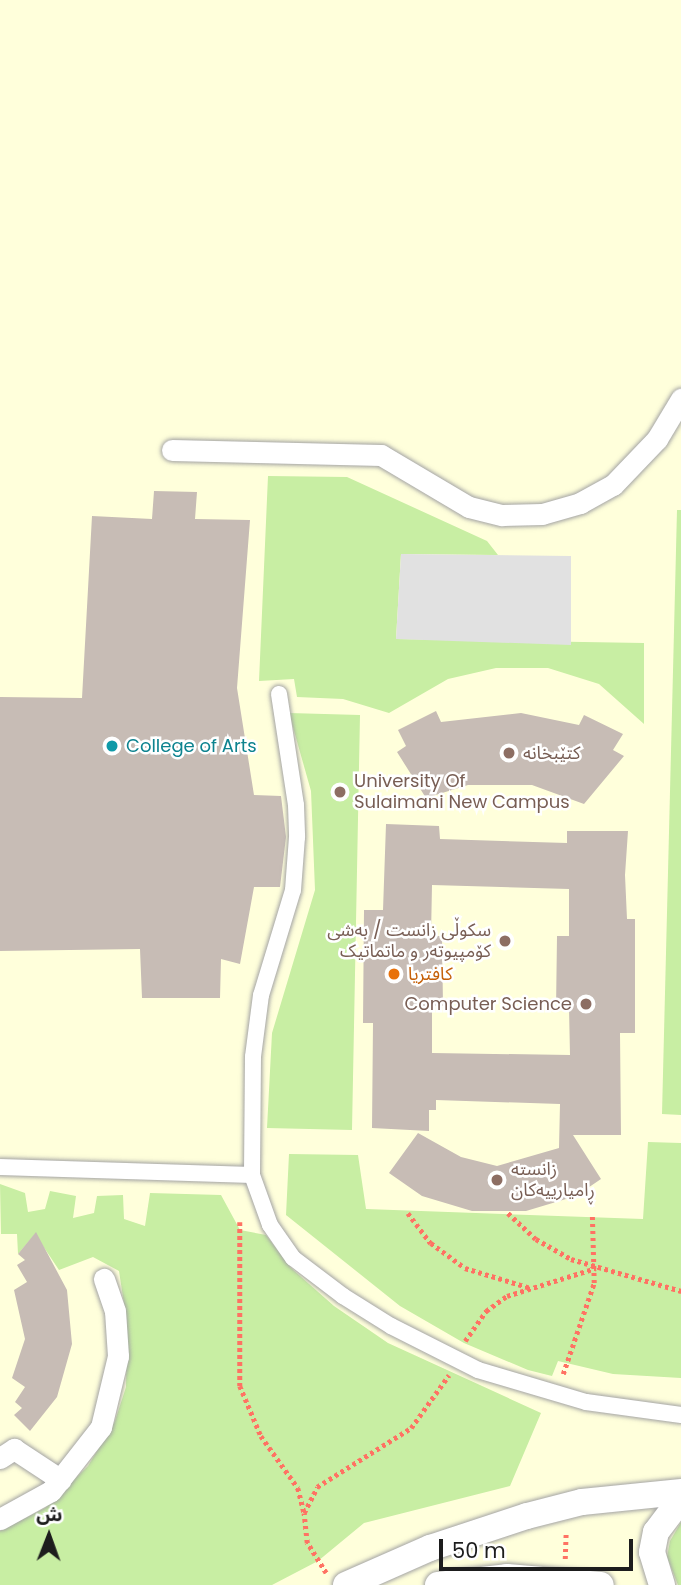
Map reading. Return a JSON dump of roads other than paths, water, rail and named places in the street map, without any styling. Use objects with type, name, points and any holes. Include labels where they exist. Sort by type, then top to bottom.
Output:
[{"type":"street","points":[[172,450],[381,455],[468,507],[523,516],[569,506],[613,485],[657,439],[681,399]]},
{"type":"street","points":[[279,694],[296,805],[293,890],[261,995],[253,1057],[252,1175],[270,1225],[293,1258],[391,1326],[457,1360],[555,1395],[681,1415]]},
{"type":"street","points":[[0,1167],[252,1175]]},
{"type":"street","points":[[0,1519],[37,1502],[61,1480],[101,1427],[116,1378],[118,1333],[104,1279]]},
{"type":"street","points":[[0,1458],[13,1449],[61,1480]]},
{"type":"street","points":[[346,1585],[476,1532],[568,1506],[632,1494],[681,1492]]},
{"type":"street","points":[[662,1585],[652,1552],[656,1532],[681,1499]]},
{"type":"street","points":[[438,1585],[507,1577],[601,1585]]},
{"type":"place","name":"College of Arts","points":[[112,746]]},
{"type":"place","name":"کتێبخانە","points":[[509,753]]},
{"type":"place","name":"University Of Sulaimani New Campus","points":[[340,792]]},
{"type":"place","name":"سکوڵی زانست / بەشی کۆمپیوتەر و ماتماتیک","points":[[505,941]]},
{"type":"place","name":"کافتریا","points":[[394,974]]},
{"type":"place","name":"Computer Science","points":[[586,1004]]},
{"type":"place","name":"زانستە ڕامیارییەکان","points":[[497,1180]]}]
